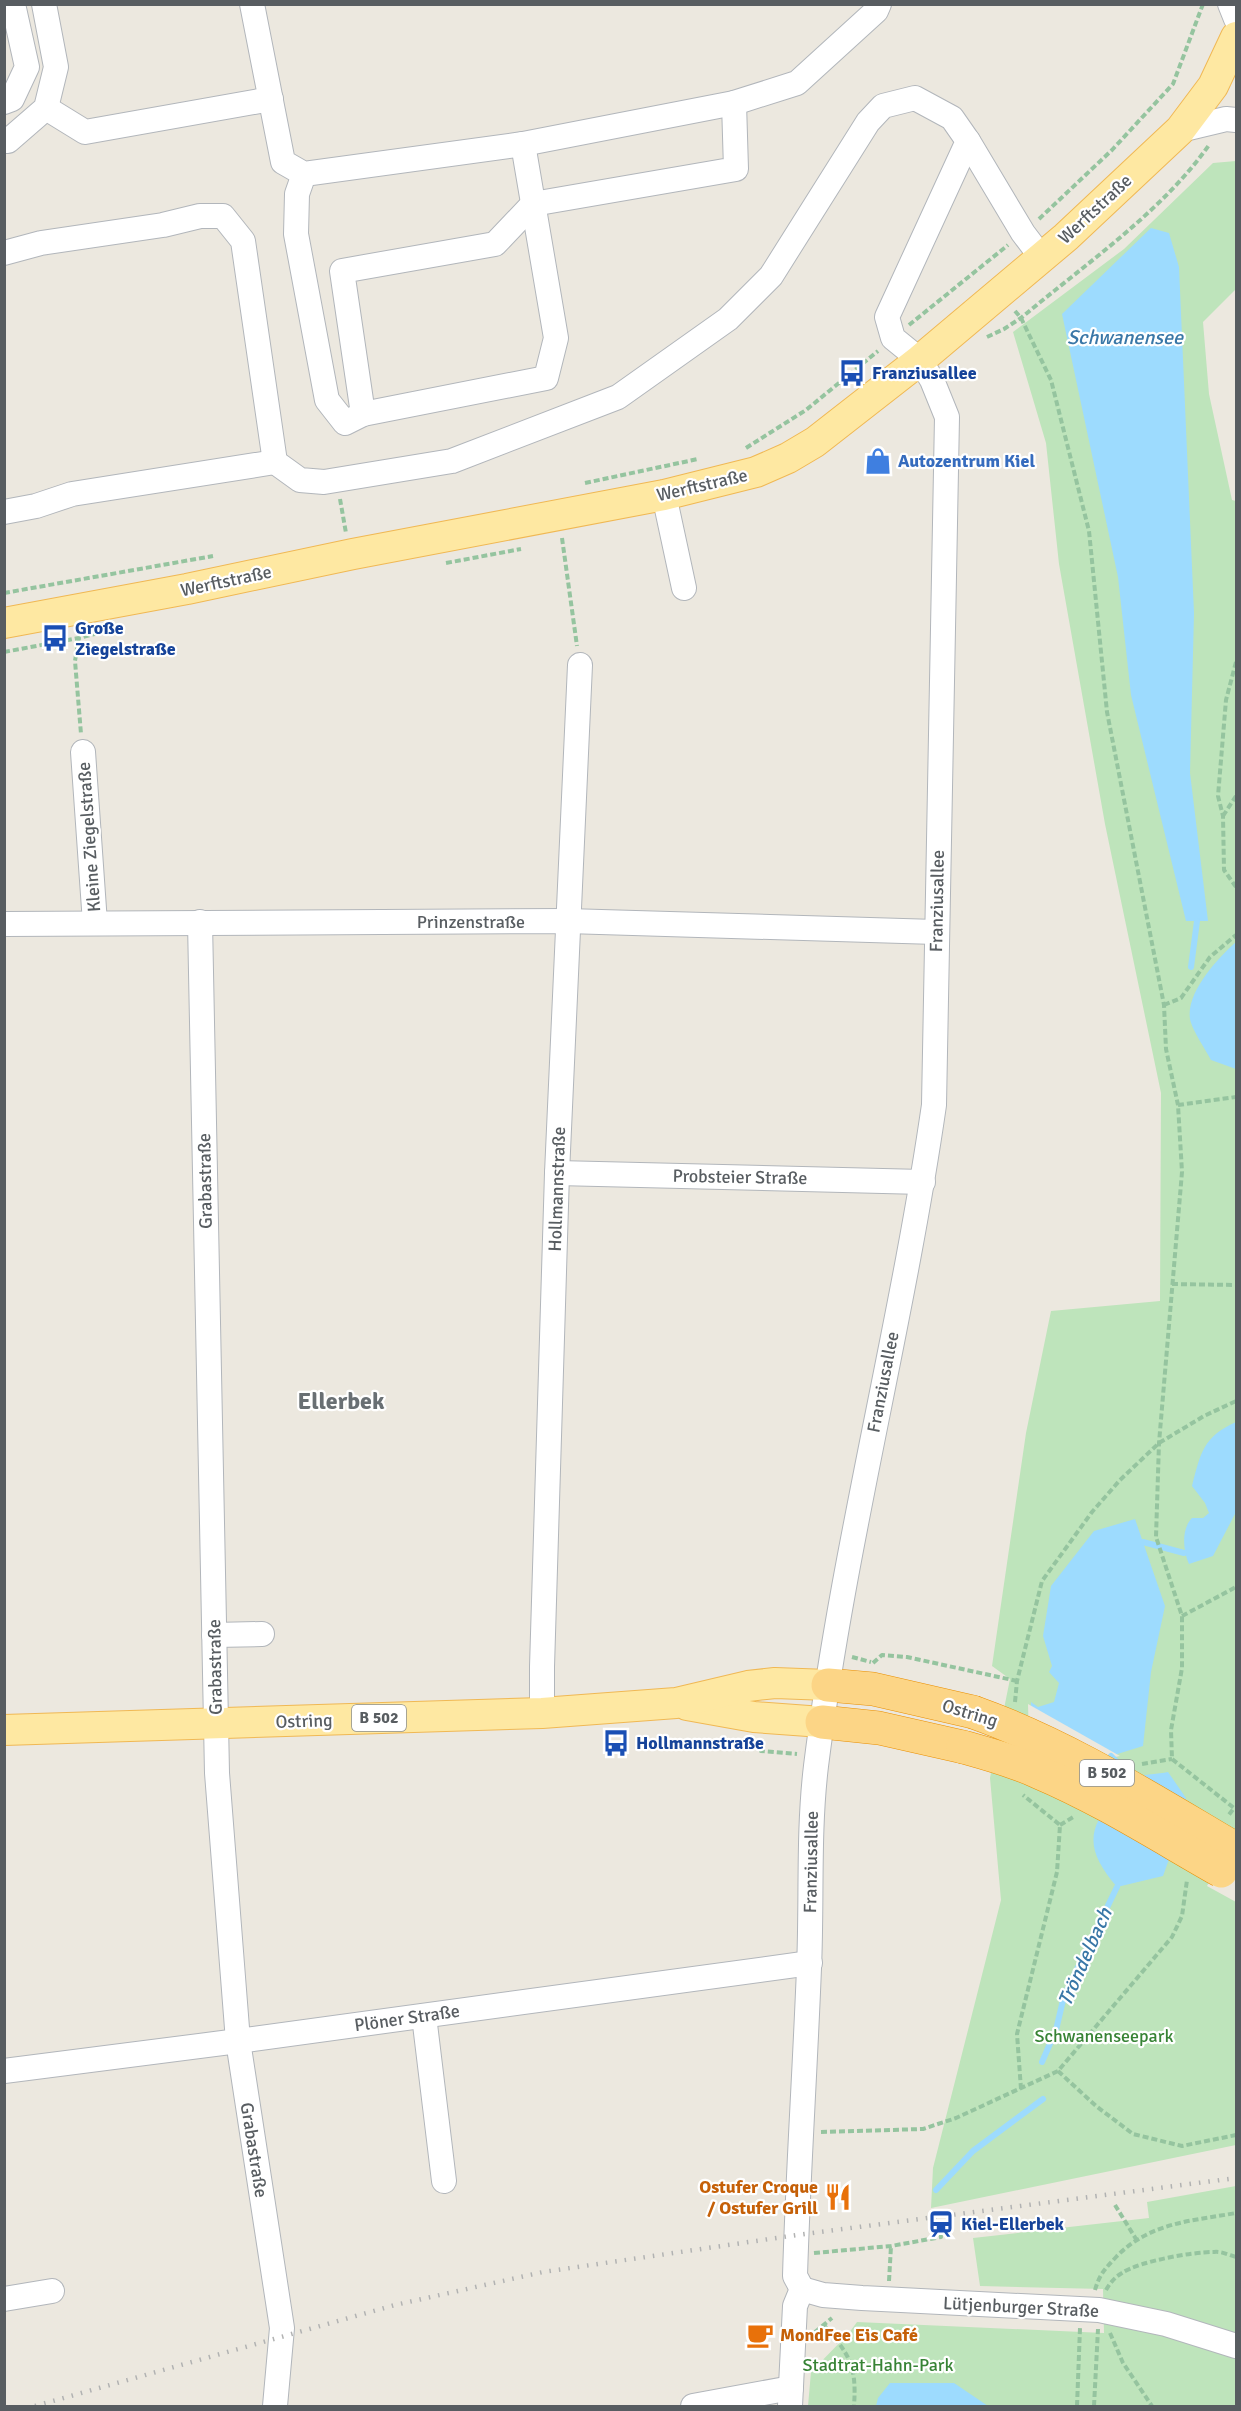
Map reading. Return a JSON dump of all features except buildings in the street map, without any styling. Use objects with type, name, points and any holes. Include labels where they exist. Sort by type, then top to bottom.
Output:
[{"type":"highway","name":"Ostring","points":[[828,1685],[873,1689],[972,1712],[1027,1733],[1082,1760],[1231,1853]]},
{"type":"highway","name":"Ostring","points":[[822,1722],[879,1728],[963,1747],[1037,1771],[1086,1795],[1231,1853]]},
{"type":"main road","name":"Werftstraße","points":[[4,623],[80,624],[561,534],[664,495],[756,472],[788,458],[815,442],[920,360],[1042,258],[1180,130],[1213,86],[1236,37]]},
{"type":"main road","name":"Ostring","points":[[4,1730],[542,1713],[676,1703],[748,1686],[775,1683],[828,1685]]},
{"type":"main road","name":"Ostring","points":[[676,1703],[754,1717],[822,1722]]},
{"type":"street","points":[[4,102],[12,99],[27,67],[14,4]]},
{"type":"street","points":[[4,141],[8,141],[46,108],[56,67],[44,4]]},
{"type":"street","points":[[252,4],[284,162],[304,174],[523,144],[734,103],[797,83],[876,11],[879,4]]},
{"type":"street","points":[[1230,4],[1236,19]]},
{"type":"street","points":[[4,512],[36,506],[72,494],[275,462],[300,480],[324,482],[452,461],[618,397],[729,319],[771,276],[868,122],[883,106],[915,98],[952,118],[1023,233],[1042,258]]},
{"type":"street","points":[[46,108],[85,132],[271,99]]},
{"type":"street","points":[[363,414],[342,271],[495,244],[533,204],[736,169],[734,103]]},
{"type":"street","points":[[1180,130],[1231,119]]},
{"type":"street","points":[[920,360],[893,338],[887,317],[968,141]]},
{"type":"street","points":[[304,174],[297,195],[296,234],[327,400],[345,423],[363,414],[546,378],[556,338],[523,144]]},
{"type":"street","points":[[4,253],[41,243],[163,225],[200,216],[223,216],[243,241],[275,462]]},
{"type":"street","name":"Franziusallee","points":[[790,2397],[795,2306],[802,2289],[795,2277],[810,1963],[811,1832],[822,1722],[851,1541],[922,1182],[934,1105],[947,417],[933,380],[920,360]]},
{"type":"street","points":[[664,495],[684,588]]},
{"type":"street","name":"Hollmannstraße","points":[[542,1713],[557,1173],[580,665]]},
{"type":"street","name":"Kleine Ziegelstraße","points":[[82,752],[94,923]]},
{"type":"street","name":"Prinzenstraße","points":[[4,924],[567,921],[936,932]]},
{"type":"street","name":"Grabastraße","points":[[200,922],[217,1773],[238,2041],[282,2328],[275,2406]]},
{"type":"street","name":"Probsteier Straße","points":[[557,1173],[922,1182]]},
{"type":"street","points":[[214,1635],[262,1634]]},
{"type":"street","name":"Plöner Straße","points":[[4,2070],[238,2041],[810,1963]]},
{"type":"street","points":[[424,2016],[444,2181]]},
{"type":"street","name":"Lütjenburger Straße","points":[[802,2289],[823,2295],[887,2300],[1094,2310],[1166,2324],[1236,2346]]},
{"type":"street","points":[[4,2299],[52,2291]]},
{"type":"street","points":[[693,2406],[790,2397]]},
{"type":"path","points":[[744,450],[806,411],[1023,233],[1112,150],[1173,84],[1203,4]]},
{"type":"path","points":[[982,339],[1022,318],[1156,207],[1231,119]]},
{"type":"path","points":[[1025,325],[1050,380],[1089,531],[1107,712],[1164,1005],[1166,1049],[1178,1105],[1182,1172],[1159,1443],[1156,1537],[1182,1616],[1182,1668],[1171,1730],[1173,1759]]},
{"type":"path","points":[[584,483],[710,457]]},
{"type":"path","points":[[335,535],[357,531]]},
{"type":"path","points":[[561,534],[580,665]]},
{"type":"path","points":[[444,564],[530,547]]},
{"type":"path","points":[[4,594],[217,556]]},
{"type":"path","points":[[80,624],[75,661],[82,752]]},
{"type":"path","points":[[4,652],[80,624],[112,629]]},
{"type":"path","points":[[1236,662],[1226,700],[1218,796],[1223,816],[1224,870],[1236,887]]},
{"type":"path","points":[[1223,816],[1236,796]]},
{"type":"path","points":[[1164,1005],[1181,998],[1210,957],[1236,934]]},
{"type":"path","points":[[1178,1105],[1236,1097]]},
{"type":"path","points":[[1172,1284],[1236,1285]]},
{"type":"path","points":[[1014,1713],[1017,1681],[1042,1581],[1092,1512],[1120,1480],[1159,1443],[1204,1416],[1236,1401]]},
{"type":"path","points":[[1182,1616],[1236,1587]]},
{"type":"path","points":[[873,1663],[882,1655],[907,1657],[1017,1681]]},
{"type":"path","points":[[1145,1763],[1173,1759],[1235,1809],[1231,1853]]},
{"type":"path","points":[[1017,1790],[1060,1825],[1057,1872],[1017,2034],[1021,2089]]},
{"type":"path","points":[[802,2133],[923,2129],[956,2118],[1058,2071],[1172,1937],[1182,1916],[1188,1874]]},
{"type":"path","points":[[1058,2071],[1096,2106],[1133,2134],[1182,2146],[1236,2134]]},
{"type":"path","points":[[1115,2205],[1136,2239]]},
{"type":"path","points":[[1094,2406],[1094,2296],[1099,2274],[1136,2239],[1168,2225],[1236,2212]]},
{"type":"path","points":[[796,2255],[891,2246],[941,2237],[939,2228]]},
{"type":"path","points":[[887,2300],[891,2246]]},
{"type":"path","points":[[1077,2406],[1094,2310],[1102,2300],[1110,2282],[1123,2272],[1188,2254],[1216,2251],[1236,2257]]},
{"type":"path","points":[[793,2354],[823,2324],[862,2298]]},
{"type":"path","points":[[1094,2310],[1123,2363],[1152,2406]]},
{"type":"path","points":[[823,2324],[850,2359],[855,2389],[854,2406]]},
{"type":"green space","name":"Schwanenseepark","points":[[1236,161],[1236,289],[1203,322],[1209,394],[1232,500],[1236,501],[1236,1834],[1207,1886],[1236,1902],[1236,2145],[931,2208],[933,2168],[1001,1900],[990,1778],[1010,1679],[992,1666],[1026,1433],[1051,1311],[1160,1301],[1161,1093],[1105,824],[1059,564],[1046,443],[1013,332],[1124,249],[1213,163]]},
{"type":"green space","name":"Stadtrat-Hahn-Park","points":[[1236,2186],[1236,2406],[808,2406],[811,2372],[857,2322],[1104,2333],[1103,2289],[980,2286],[973,2238],[1149,2218],[1147,2202]]},
{"type":"water","name":"Schwanensee","points":[[1151,228],[1169,233],[1179,267],[1194,613],[1190,773],[1208,921],[1186,921],[1131,695],[1118,577],[1062,314]]},
{"type":"water","points":[[1236,942],[1236,1069],[1211,1060],[1191,1024],[1190,1009],[1198,987],[1205,976]]},
{"type":"water","points":[[1236,1422],[1236,1512],[1213,1556],[1189,1564],[1184,1547],[1186,1528],[1192,1518],[1203,1518],[1209,1513],[1205,1503],[1192,1486],[1198,1464],[1210,1440]]},
{"type":"water","points":[[1135,1519],[1165,1606],[1151,1672],[1143,1746],[1111,1756],[1033,1773],[1031,1702],[1038,1707],[1054,1702],[1059,1683],[1049,1672],[1052,1666],[1043,1636],[1051,1586],[1094,1531]]},
{"type":"water","points":[[1168,1772],[1186,1798],[1176,1840],[1163,1876],[1117,1887],[1107,1875],[1095,1853],[1093,1842],[1098,1821],[1132,1779]]},
{"type":"water","points":[[890,2383],[954,2383],[988,2406],[876,2406],[878,2398]]},
{"type":"pier","points":[[1028,1704],[1120,1756],[1030,1774]]},
{"type":"waterway","name":"Tröndelbach","points":[[1191,967],[1197,921]]},
{"type":"waterway","name":"Tröndelbach","points":[[1143,1542],[1184,1553]]},
{"type":"waterway","name":"Tröndelbach","points":[[1111,1756],[1120,1765]]},
{"type":"waterway","name":"Tröndelbach","points":[[1042,2062],[1056,2030],[1064,1996],[1117,1887]]},
{"type":"waterway","name":"Tröndelbach","points":[[936,2190],[973,2151],[1043,2099]]},
{"type":"railway","points":[[35,2406],[395,2305],[543,2272],[797,2235],[1236,2178]]},
{"type":"place","name":"Franziusallee","points":[[852,373]]},
{"type":"place","name":"Autozentrum Kiel","points":[[878,461]]},
{"type":"place","name":"Große Ziegelstraße","points":[[55,638]]},
{"type":"place","name":"Hollmannstraße","points":[[616,1743]]},
{"type":"place","name":"Ostufer Croque / Ostufer Grill","points":[[838,2197]]},
{"type":"place","name":"Kiel-Ellerbek","points":[[941,2224]]},
{"type":"place","name":"MondFee Eis Café","points":[[760,2335]]},
{"type":"district","name":"Ellerbek","points":[[341,1401]]}]
